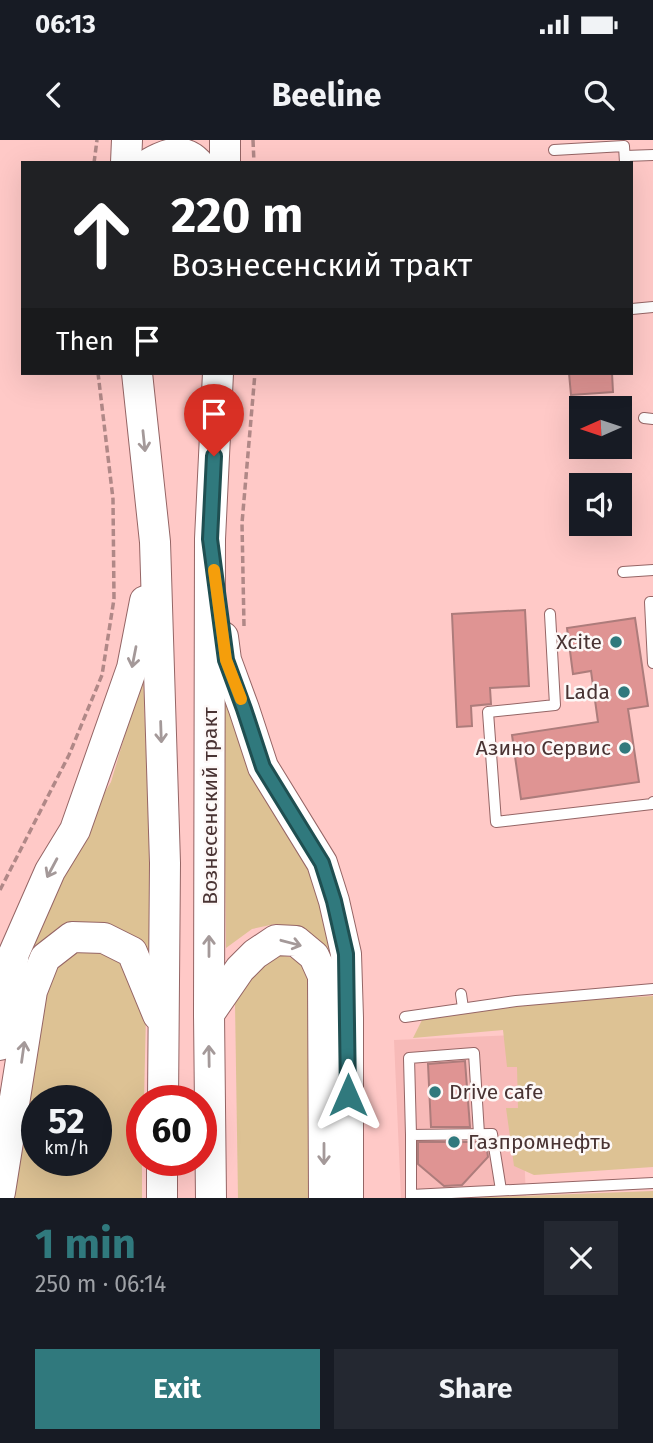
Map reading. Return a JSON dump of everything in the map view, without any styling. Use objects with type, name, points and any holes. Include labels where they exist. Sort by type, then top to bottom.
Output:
[{"type":"main road","points":[[126,161],[127,140]]},
{"type":"main road","points":[[225,140],[225,161]]},
{"type":"main road","points":[[154,161],[177,152],[196,161]]},
{"type":"main road","points":[[136,375],[155,542],[165,863],[163,1085]]},
{"type":"main road","name":"Вознесенский тракт","points":[[211,1198],[210,539],[218,375]]},
{"type":"main road","points":[[210,539],[226,660],[263,767],[322,863],[346,954],[348,1198]]},
{"type":"main road","points":[[0,1045],[14,953],[50,871],[75,830],[132,668],[155,542]]},
{"type":"main road","points":[[0,1192],[32,991],[45,958],[72,937],[104,938],[132,952],[163,1028]]},
{"type":"main road","points":[[209,1014],[240,969],[255,954],[276,940],[296,942],[314,956],[323,976],[324,1198]]},
{"type":"main road","points":[[162,1176],[162,1198]]},
{"type":"lane","points":[[554,150],[624,146],[625,160],[653,155]]},
{"type":"lane","points":[[633,309],[653,307]]},
{"type":"lane","points":[[623,572],[653,570]]},
{"type":"lane","points":[[653,602],[650,602],[653,663]]},
{"type":"lane","points":[[550,614],[555,705],[488,712],[496,822],[653,802]]},
{"type":"lane","points":[[405,1017],[516,1001],[653,989]]},
{"type":"lane","points":[[461,994],[463,1008]]},
{"type":"lane","points":[[478,1134],[474,1053],[409,1058],[411,1196],[653,1183]]},
{"type":"lane","points":[[411,1135],[492,1134],[500,1190]]},
{"type":"path","points":[[94,161],[97,140]]},
{"type":"path","points":[[253,140],[254,161]]},
{"type":"path","points":[[0,890],[69,755],[102,675],[114,599],[113,499],[98,375]]},
{"type":"shaded area","points":[[143,674],[154,958],[43,942],[20,951],[49,885],[111,782]]},
{"type":"shaded area","points":[[223,694],[304,854],[319,892],[333,963],[301,929],[275,924],[252,929],[226,948]]},
{"type":"shaded area","points":[[99,948],[131,964],[146,1013],[144,1085],[126,1085],[126,1176],[142,1176],[142,1198],[5,1198],[21,1098],[21,1176],[112,1176],[112,1085],[23,1085],[40,979],[75,949]]},
{"type":"shaded area","points":[[274,954],[297,960],[314,977],[317,1198],[238,1198],[235,1003],[255,958]]},
{"type":"shaded area","points":[[653,996],[653,1167],[534,1175],[514,1166],[506,1108],[518,1108],[517,1067],[507,1067],[503,1030],[413,1038],[422,1020],[549,1002]]},
{"type":"shaded area","points":[[519,1035],[526,1198],[401,1198],[394,1040]]},
{"type":"shaded area","points":[[653,1191],[653,1198],[465,1198]]},
{"type":"building","points":[[569,375],[612,375],[613,392],[571,395]]},
{"type":"building","points":[[525,610],[529,686],[490,688],[491,704],[471,706],[472,726],[457,727],[452,614]]},
{"type":"building","points":[[635,618],[648,706],[628,709],[639,782],[521,799],[512,735],[598,722],[591,671],[573,674],[567,628]]},
{"type":"building","points":[[465,1061],[470,1127],[431,1127],[428,1064]]},
{"type":"building","points":[[418,1142],[486,1142],[488,1157],[462,1185],[444,1186],[418,1164]]},
{"type":"slow traffic","points":[[214,570],[226,660],[241,699]]},
{"type":"place","name":"Xcite","points":[[616,642]]},
{"type":"place","name":"Lada","points":[[624,692]]},
{"type":"place","name":"Азино Сервис","points":[[625,748]]},
{"type":"place","name":"Drive cafe","points":[[435,1092]]},
{"type":"place","name":"Газпромнефть","points":[[454,1142]]},
{"type":"route","points":[[214,456],[210,539],[226,660],[263,767],[322,863],[334,901],[346,954],[348,1095]]}]
